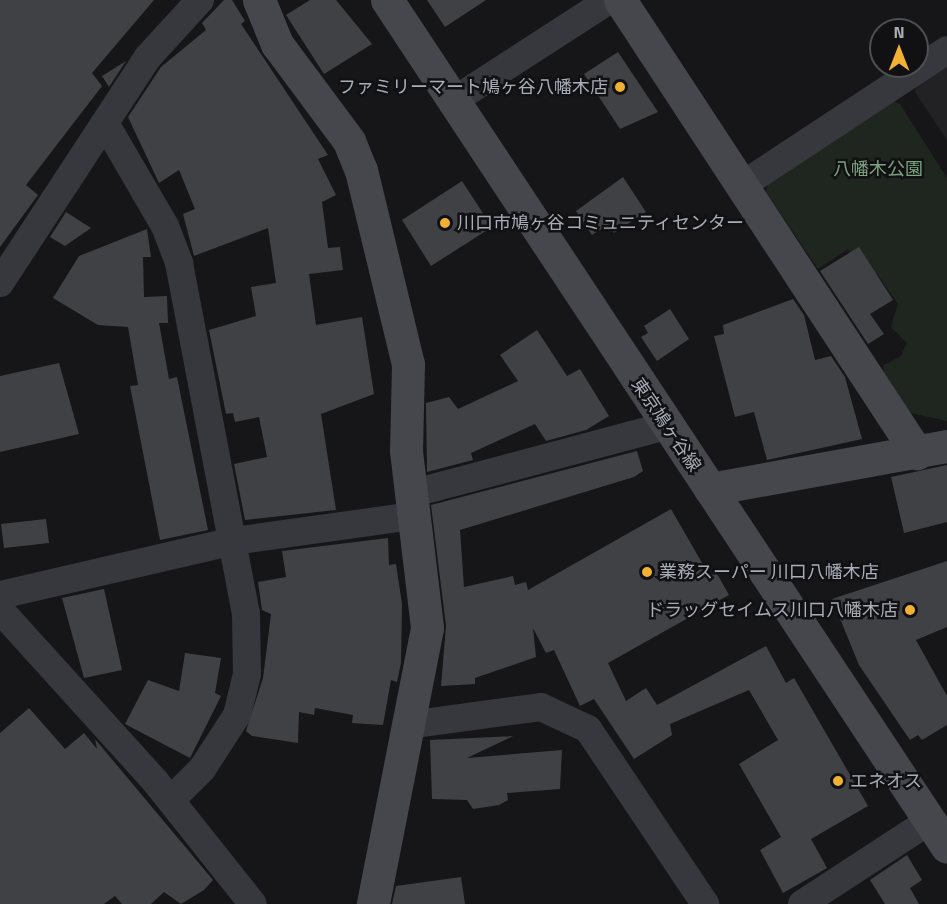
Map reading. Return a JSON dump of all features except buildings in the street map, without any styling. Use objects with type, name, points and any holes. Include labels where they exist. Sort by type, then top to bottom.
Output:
[{"type":"street","points":[[0,283],[165,33],[200,0]]},
{"type":"street","points":[[259,0],[277,44],[349,141],[371,198],[408,364],[412,505],[427,628],[373,904]]},
{"type":"street","name":"東京鳩ヶ谷線","points":[[387,0],[666,426],[942,839]]},
{"type":"street","points":[[453,101],[609,0]]},
{"type":"street","points":[[620,0],[744,184],[932,450],[710,489]]},
{"type":"street","points":[[744,184],[947,50]]},
{"type":"street","points":[[105,123],[165,226],[179,263],[246,613],[247,674],[240,705],[228,736],[171,800]]},
{"type":"street","points":[[0,596],[233,541],[412,505],[666,426]]},
{"type":"street","points":[[0,610],[171,800],[253,904]]},
{"type":"street","points":[[408,725],[541,707],[588,729],[705,904]]},
{"type":"street","points":[[802,904],[942,839]]},
{"type":"shaded area","points":[[947,61],[947,140],[915,92],[919,80],[929,78],[929,73]]},
{"type":"green space","name":"八幡木公園","points":[[890,101],[900,104],[947,178],[947,421],[911,413],[882,382],[884,365],[901,356],[907,343],[891,327],[898,304],[877,274],[854,262],[848,249],[818,269],[766,192],[769,180]]},
{"type":"place","name":"ファミリーマート鳩ヶ谷八幡木店","points":[[620,87]]},
{"type":"place","name":"川口市鳩ヶ谷コミュニティセンター","points":[[445,223]]},
{"type":"place","name":"業務スーパー 川口八幡木店","points":[[647,572]]},
{"type":"place","name":"ドラッグセイムス川口八幡木店","points":[[910,610]]},
{"type":"place","name":"エネオス","points":[[838,781]]}]
